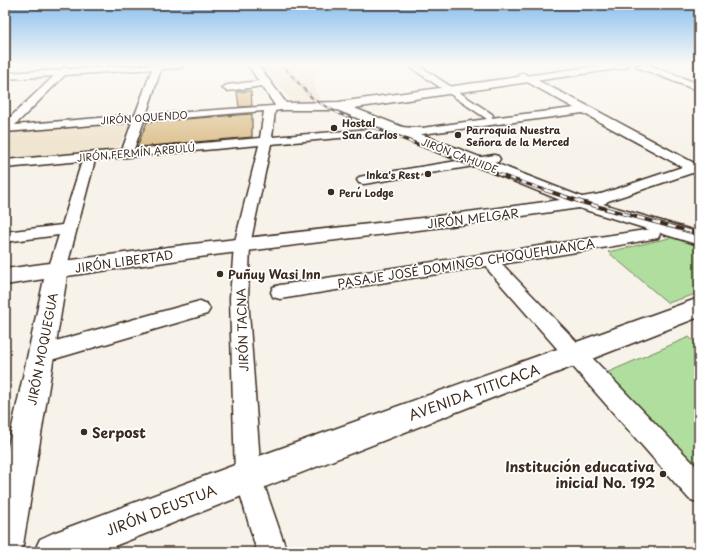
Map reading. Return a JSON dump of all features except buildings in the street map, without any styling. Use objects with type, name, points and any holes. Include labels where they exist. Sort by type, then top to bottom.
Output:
[{"type":"street","points":[[5,128],[43,91]]},
{"type":"street","points":[[127,153],[149,91]]},
{"type":"street","points":[[271,91],[282,107]]},
{"type":"street","points":[[274,91],[282,107]]},
{"type":"street","points":[[340,104],[428,91]]},
{"type":"street","points":[[452,91],[488,116]]},
{"type":"street","points":[[555,91],[575,104],[697,168]]},
{"type":"street","name":"JIRÓN CAHUIDE","points":[[282,107],[340,104],[401,128],[477,162],[581,202],[699,239]]},
{"type":"street","name":"JIRÓN FERMÍN ARBULÚ","points":[[5,164],[401,128],[575,104]]},
{"type":"street","name":"JIRÓN OQUENDO","points":[[5,128],[282,107]]},
{"type":"street","name":"JIRÓN TACNA","points":[[272,552],[248,476],[239,298],[242,245],[266,141],[282,107]]},
{"type":"street","points":[[422,131],[586,109]]},
{"type":"street","points":[[401,128],[422,131],[600,199],[699,227]]},
{"type":"street","name":"JIRÓN MOQUEGUA","points":[[5,545],[57,270],[90,156]]},
{"type":"street","points":[[364,180],[494,158]]},
{"type":"street","name":"JIRÓN MELGAR","points":[[242,245],[482,218],[600,199],[697,168]]},
{"type":"street","points":[[5,237],[69,229]]},
{"type":"street","name":"PASAJE JOSÉ DOMINGO CHOQUEHUANCA","points":[[280,292],[652,234]]},
{"type":"street","name":"JIRÓN LIBERTAD","points":[[5,277],[242,245]]},
{"type":"street","points":[[495,267],[699,489]]},
{"type":"street","name":"AVENIDA TITICACA","points":[[248,476],[699,307]]},
{"type":"street","points":[[42,354],[200,310]]},
{"type":"street","name":"JIRÓN DEUSTUA","points":[[53,552],[248,476]]},
{"type":"shaded area","points":[[284,91],[315,91],[321,99],[294,104]]},
{"type":"shaded area","points":[[131,120],[118,149],[17,158],[13,162],[5,163],[5,134],[10,128]]},
{"type":"green space","points":[[678,236],[699,242],[699,293],[668,303],[608,252]]},
{"type":"green space","points":[[689,337],[699,346],[699,486],[597,377]]},
{"type":"railway","points":[[306,91],[314,100],[355,120]]},
{"type":"railway","points":[[352,119],[465,163],[548,191]]},
{"type":"railway","points":[[548,191],[581,202],[699,234]]},
{"type":"place","name":"Hostal San Carlos","points":[[334,128]]},
{"type":"place","name":"Parroquia Nuestra Señora de la Merced","points":[[458,135]]},
{"type":"place","name":"Inka's Rest","points":[[428,174]]},
{"type":"place","name":"Perú Lodge","points":[[331,192]]},
{"type":"place","name":"Puñuy Wasi Inn","points":[[220,274]]},
{"type":"place","name":"Serpost","points":[[84,432]]},
{"type":"place","name":"Institución educativa inicial No. 192","points":[[663,474]]}]
